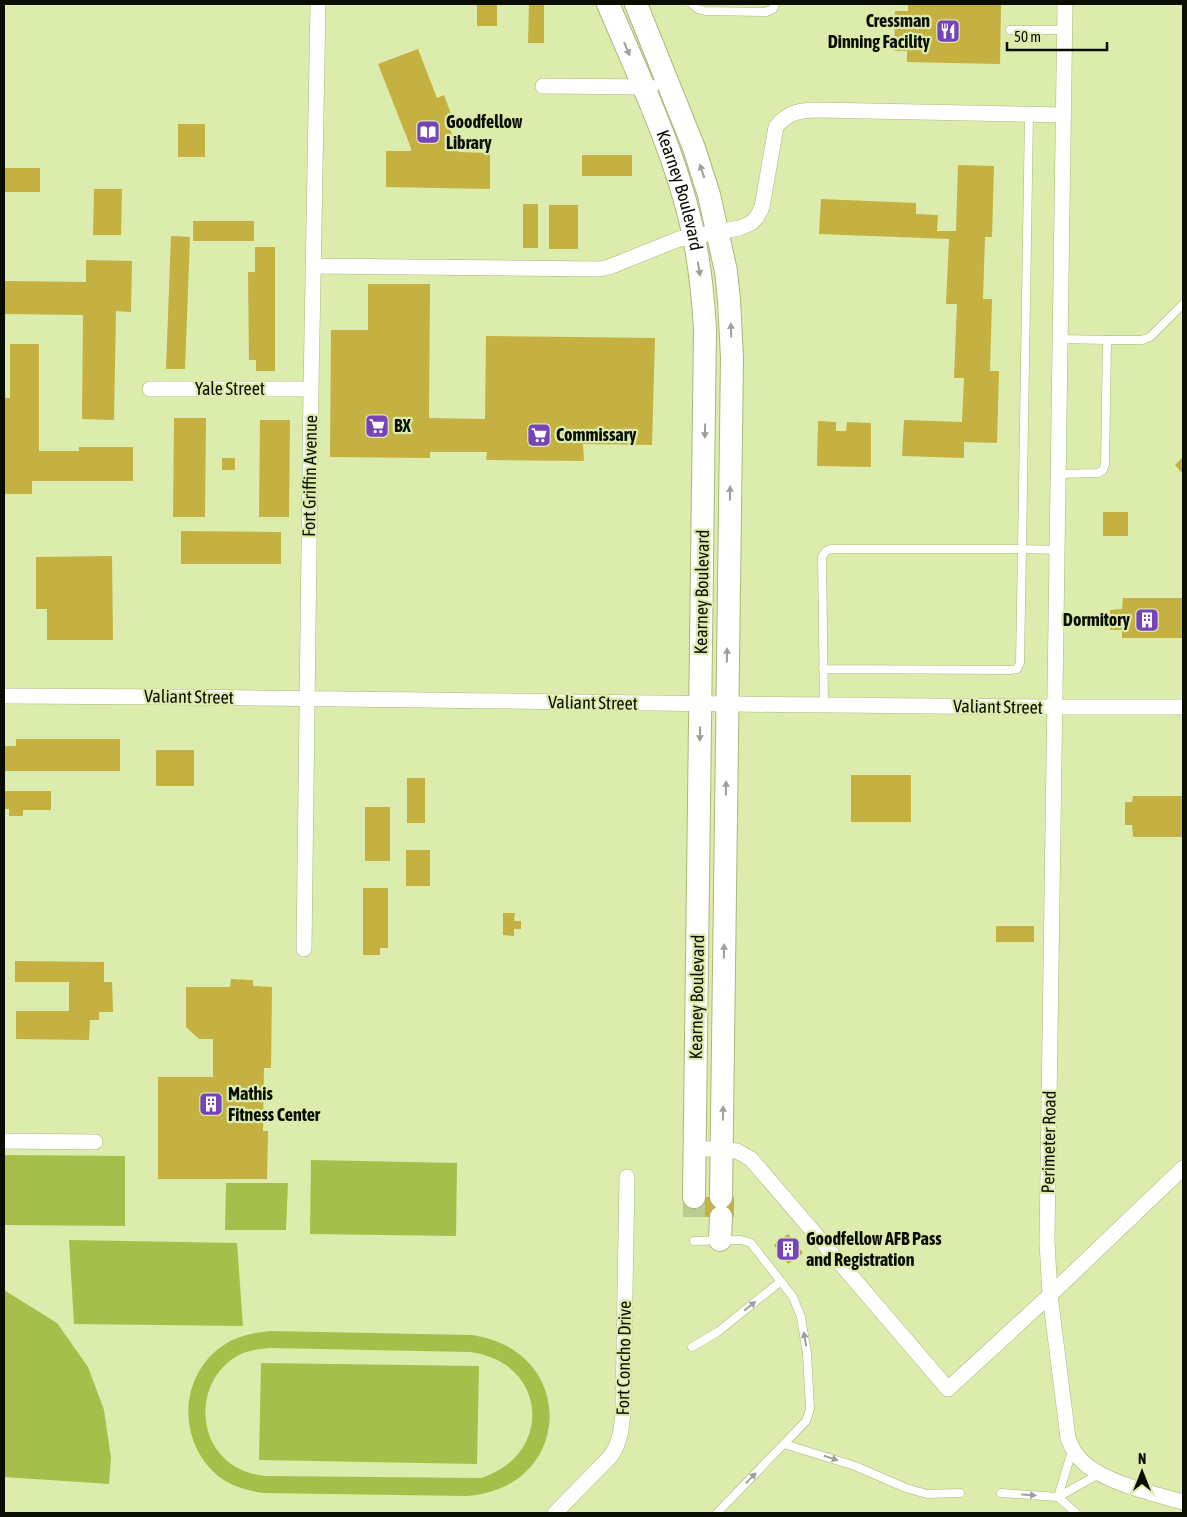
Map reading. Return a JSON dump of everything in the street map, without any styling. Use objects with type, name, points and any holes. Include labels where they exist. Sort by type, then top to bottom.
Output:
[{"type":"street","name":"Fort Griffin Avenue","points":[[304,949],[318,4]]},
{"type":"street","name":"Kearney Boulevard","points":[[608,4],[644,87],[672,162],[694,236],[706,328],[694,1197]]},
{"type":"street","name":"Kearney Boulevard","points":[[636,4],[702,170],[718,232],[729,300],[731,342],[720,1240]]},
{"type":"street","name":"Perimeter Road","points":[[1065,4],[1047,1242],[1050,1295],[1068,1438],[1073,1450],[1083,1462],[1099,1474],[1141,1490],[1183,1502]]},
{"type":"street","points":[[543,86],[669,87]]},
{"type":"street","points":[[313,266],[599,269],[619,264],[664,245],[694,236],[740,228],[750,223],[757,217],[762,207],[776,127],[780,121],[795,112],[820,110],[1064,115]]},
{"type":"street","name":"Yale Street","points":[[150,389],[311,389]]},
{"type":"street","name":"Valiant Street","points":[[4,696],[1055,708],[1183,707]]},
{"type":"street","points":[[4,1140],[95,1142]]},
{"type":"street","points":[[695,1148],[722,1149],[736,1152],[750,1159],[948,1389],[1183,1168]]},
{"type":"street","name":"Fort Concho Drive","points":[[555,1513],[610,1458],[616,1449],[620,1437],[623,1408],[627,1177]]},
{"type":"lane","points":[[692,4],[698,9],[706,11],[766,12],[773,9],[776,4]]},
{"type":"lane","points":[[1010,30],[1065,30]]},
{"type":"lane","points":[[823,669],[1016,669],[1020,663],[1029,114]]},
{"type":"lane","points":[[1060,339],[1142,340],[1150,337],[1183,304]]},
{"type":"lane","points":[[1058,474],[1098,473],[1103,470],[1105,464],[1107,340]]},
{"type":"lane","points":[[824,705],[822,557],[826,551],[831,549],[1057,550]]},
{"type":"lane","points":[[694,1241],[741,1240],[750,1243],[793,1297],[802,1317],[807,1354],[810,1409],[806,1421],[717,1513]]},
{"type":"lane","points":[[692,1347],[718,1331],[781,1281]]},
{"type":"lane","points":[[784,1444],[855,1466],[927,1494],[960,1493]]},
{"type":"lane","points":[[1058,1496],[1073,1450]]},
{"type":"lane","points":[[1001,1493],[1058,1496],[1099,1474]]},
{"type":"lane","points":[[1058,1496],[1076,1513]]},
{"type":"green space","points":[[4,1155],[125,1156],[125,1226],[4,1225]]},
{"type":"green space","points":[[311,1160],[457,1163],[456,1236],[310,1234]]},
{"type":"green space","points":[[226,1183],[288,1183],[286,1230],[225,1230]]},
{"type":"green space","points":[[69,1240],[237,1243],[243,1326],[74,1324]]},
{"type":"green space","points":[[4,1290],[57,1323],[88,1367],[104,1410],[111,1458],[109,1484],[4,1477]]},
{"type":"green space","points":[[270,1331],[471,1335],[506,1346],[531,1365],[545,1390],[550,1418],[544,1445],[528,1469],[503,1487],[467,1496],[263,1493],[235,1486],[211,1469],[200,1454],[192,1437],[189,1400],[194,1381],[203,1365],[217,1350],[235,1339],[248,1334]],"holes":[[[270,1348],[470,1352],[496,1359],[515,1373],[527,1390],[532,1410],[530,1430],[521,1450],[505,1466],[481,1478],[259,1475],[243,1470],[228,1462],[214,1445],[208,1431],[205,1416],[210,1387],[228,1363],[241,1354]]]},
{"type":"green space","points":[[261,1363],[479,1366],[477,1464],[259,1460]]},
{"type":"building","points":[[477,4],[497,4],[497,26],[477,26]]},
{"type":"building","points":[[529,4],[544,4],[544,43],[528,43]]},
{"type":"building","name":"Cressman Dinning Facility","points":[[908,4],[1001,4],[1000,64],[907,62],[907,51],[894,51],[895,11],[908,11]]},
{"type":"building","name":"Goodfellow Library","points":[[418,49],[437,98],[444,95],[451,114],[445,116],[459,152],[490,153],[490,189],[386,187],[386,151],[411,151],[411,148],[378,64]]},
{"type":"building","points":[[178,124],[205,124],[205,157],[178,157]]},
{"type":"building","points":[[582,155],[632,155],[632,176],[582,176]]},
{"type":"building","points":[[958,165],[994,166],[992,237],[985,237],[983,299],[992,299],[990,371],[999,371],[997,443],[964,442],[964,458],[902,456],[904,420],[962,422],[964,378],[954,378],[957,304],[946,304],[949,239],[819,234],[821,199],[916,203],[916,214],[938,215],[937,231],[956,231]]},
{"type":"building","points":[[4,168],[40,168],[40,192],[4,192]]},
{"type":"building","points":[[94,189],[122,189],[121,235],[93,235]]},
{"type":"building","points":[[523,204],[538,204],[538,248],[523,248]]},
{"type":"building","points":[[549,205],[578,205],[578,249],[549,249]]},
{"type":"building","points":[[193,221],[254,221],[254,241],[193,241]]},
{"type":"building","points":[[171,236],[190,237],[185,369],[166,369]]},
{"type":"building","points":[[255,247],[275,247],[275,371],[256,371],[256,360],[249,360],[248,272],[255,272]]},
{"type":"building","points":[[86,260],[132,261],[131,312],[116,311],[114,420],[82,419],[83,315],[4,314],[4,281],[86,282]]},
{"type":"building","points":[[368,284],[430,284],[429,418],[485,419],[486,336],[655,338],[652,445],[583,444],[584,461],[486,460],[487,452],[430,452],[430,458],[330,457],[331,330],[368,330]]},
{"type":"building","points":[[10,344],[39,344],[39,451],[79,451],[79,447],[133,447],[133,481],[32,481],[32,494],[4,494],[5,398],[10,398]]},
{"type":"building","points":[[174,418],[206,418],[205,517],[173,517]]},
{"type":"building","points":[[260,420],[290,420],[289,517],[259,517]]},
{"type":"building","points":[[818,421],[836,422],[836,431],[846,431],[847,422],[871,423],[871,467],[817,466]]},
{"type":"building","points":[[1183,457],[1183,474],[1175,465]]},
{"type":"building","points":[[222,458],[235,458],[235,470],[222,470]]},
{"type":"building","points":[[1103,512],[1128,512],[1128,536],[1103,536]]},
{"type":"building","points":[[181,531],[281,532],[281,564],[181,564]]},
{"type":"building","points":[[112,556],[113,640],[47,640],[47,609],[36,609],[36,557]]},
{"type":"building","name":"Dormitory","points":[[1123,598],[1183,598],[1183,638],[1122,638],[1122,630],[1110,630],[1110,610],[1122,609]]},
{"type":"building","points":[[16,739],[120,739],[120,771],[4,771],[4,746],[16,746]]},
{"type":"building","points":[[156,750],[194,750],[194,786],[156,786]]},
{"type":"building","points":[[851,775],[911,775],[911,822],[851,822]]},
{"type":"building","points":[[407,778],[425,778],[425,823],[407,823]]},
{"type":"building","points":[[4,791],[51,791],[51,810],[23,810],[23,816],[9,816],[9,809],[4,809]]},
{"type":"building","points":[[1133,796],[1183,796],[1183,837],[1133,837],[1132,825],[1125,825],[1125,802],[1132,802]]},
{"type":"building","points":[[365,807],[390,807],[390,861],[365,861]]},
{"type":"building","points":[[406,850],[430,850],[430,886],[406,886]]},
{"type":"building","points":[[363,888],[388,888],[388,948],[380,948],[380,955],[363,955]]},
{"type":"building","points":[[503,913],[515,913],[514,921],[521,921],[521,929],[514,929],[514,936],[503,935]]},
{"type":"building","points":[[996,926],[1034,926],[1034,942],[996,942]]},
{"type":"building","points":[[15,961],[104,962],[104,982],[112,982],[113,1012],[99,1012],[99,1020],[90,1020],[89,1040],[16,1039],[16,1011],[69,1011],[69,982],[15,982]]},
{"type":"building","name":"Mathis Fitness Center","points":[[231,979],[253,980],[253,986],[272,987],[271,1068],[264,1068],[263,1131],[268,1131],[267,1179],[158,1179],[158,1077],[213,1077],[213,1039],[199,1039],[186,1027],[186,987],[230,987]]},
{"type":"building","points":[[688,1197],[734,1197],[734,1217],[688,1217]]},
{"type":"building","name":"Goodfellow AFB Pass and Registration","points":[[788,1234],[803,1253],[788,1264],[774,1245]]},
{"type":"tunnel","points":[[694,1197],[694,1217]]},
{"type":"place","name":"Cressman Dinning Facility","points":[[948,31]]},
{"type":"place","name":"Goodfellow Library","points":[[428,132]]},
{"type":"place","name":"BX","points":[[377,426]]},
{"type":"place","name":"Commissary","points":[[539,435]]},
{"type":"place","name":"Dormitory","points":[[1147,620]]},
{"type":"place","name":"Mathis Fitness Center","points":[[211,1104]]},
{"type":"place","name":"Goodfellow AFB Pass and Registration","points":[[788,1249]]}]
